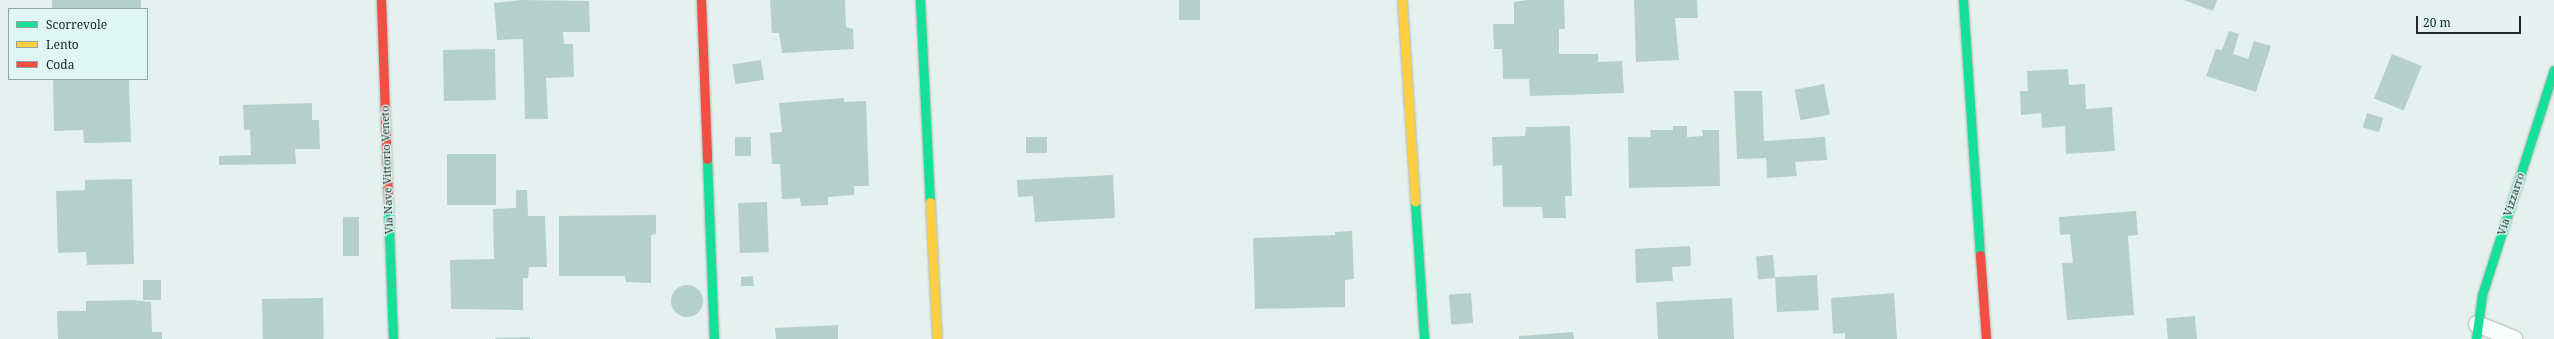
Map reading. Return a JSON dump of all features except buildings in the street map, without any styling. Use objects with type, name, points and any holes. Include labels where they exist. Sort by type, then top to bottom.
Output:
[{"type":"street","name":"Via Nave Vittorio Veneto","points":[[381,0],[393,339]]},
{"type":"street","points":[[701,0],[714,339]]},
{"type":"street","points":[[920,0],[936,339]]},
{"type":"street","points":[[1402,0],[1424,339]]},
{"type":"street","points":[[1963,0],[1986,339]]},
{"type":"street","name":"Via Vizzarro","points":[[2477,332],[2482,295],[2554,70]]},
{"type":"lane","points":[[2477,332],[2514,339]]},
{"type":"traffic: fast","points":[[920,0],[930,202]]},
{"type":"traffic: fast","points":[[1963,0],[1980,255]]},
{"type":"traffic: fast","points":[[2476,339],[2482,295],[2554,70]]},
{"type":"traffic: fast","points":[[707,159],[714,339]]},
{"type":"traffic: fast","points":[[388,202],[393,339]]},
{"type":"traffic: fast","points":[[1415,202],[1424,339]]},
{"type":"traffic: slow","points":[[1402,0],[1415,202]]},
{"type":"traffic: slow","points":[[930,202],[937,339]]},
{"type":"traffic: jam","points":[[381,0],[388,202]]},
{"type":"traffic: jam","points":[[701,0],[707,159]]},
{"type":"traffic: jam","points":[[1980,255],[1986,339]]}]
